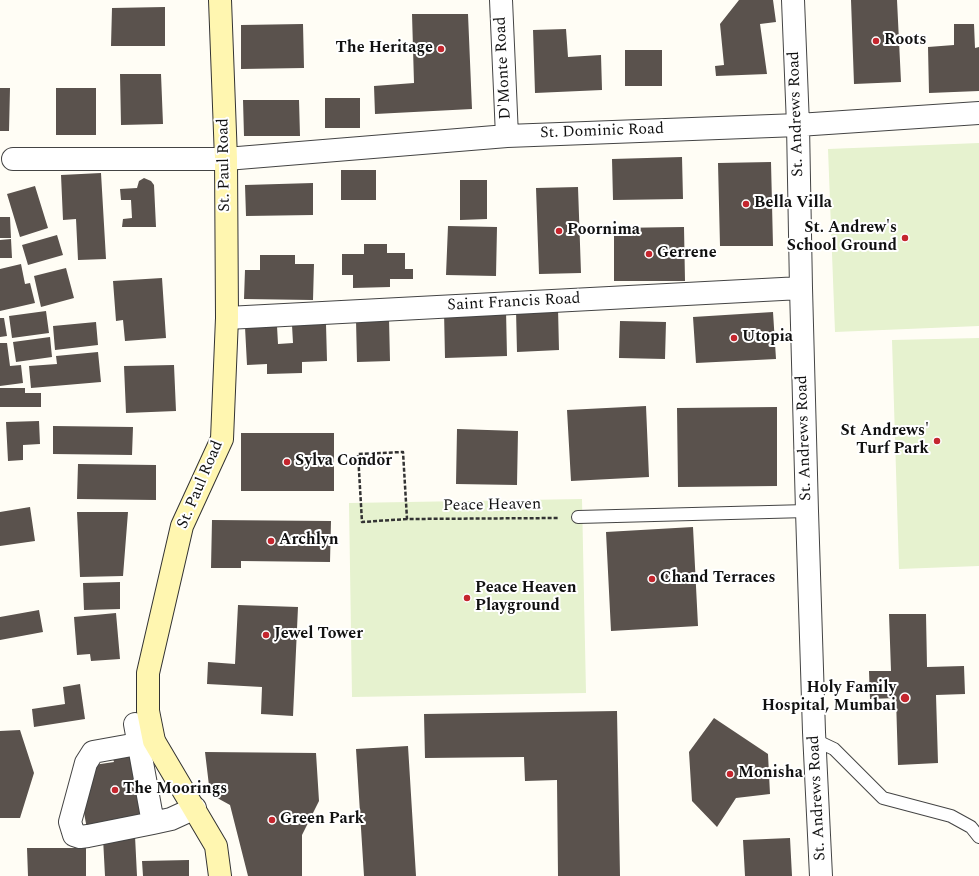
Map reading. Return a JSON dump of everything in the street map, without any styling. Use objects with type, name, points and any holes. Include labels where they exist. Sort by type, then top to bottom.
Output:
[{"type":"street","name":"St. Paul Road","points":[[220,0],[226,159],[227,318],[222,439],[182,526],[148,674],[148,711],[142,736],[195,808],[216,846],[220,876]]},
{"type":"street","name":"D'Monte Road","points":[[500,0],[507,136]]},
{"type":"street","name":"St. Andrews Road","points":[[793,0],[798,125],[806,511],[821,876]]},
{"type":"street","name":"St. Dominic Road","points":[[13,159],[226,159],[507,136],[798,125],[979,113]]},
{"type":"street","name":"Saint Francis Road","points":[[227,318],[801,288]]},
{"type":"street","points":[[153,823],[142,736],[93,752],[86,763],[70,822],[74,835],[80,837],[153,823],[171,819],[195,808]]},
{"type":"lane","points":[[578,518],[806,511]]},
{"type":"lane","points":[[815,740],[834,749],[883,798],[950,816],[971,826],[979,837]]},
{"type":"path","name":"Peace Heaven","points":[[407,519],[403,452],[358,454],[362,522],[407,519],[578,518]]},
{"type":"green space","name":"St. Andrew's School Ground","points":[[979,143],[979,326],[835,332],[828,149]]},
{"type":"green space","name":"St Andrews' Turf Park","points":[[979,338],[979,566],[899,569],[892,340]]},
{"type":"green space","name":"Peace Heaven Playground","points":[[582,499],[586,693],[352,697],[349,503]]},
{"type":"building","points":[[739,0],[773,0],[776,22],[760,24],[767,74],[716,76],[715,66],[724,65],[720,24]]},
{"type":"building","name":"Roots","points":[[851,0],[897,0],[901,82],[854,84]]},
{"type":"building","points":[[165,7],[165,46],[111,46],[112,8]]},
{"type":"building","name":"The Heritage","points":[[412,14],[468,14],[472,109],[375,114],[374,86],[414,83]]},
{"type":"building","points":[[303,24],[304,68],[241,69],[241,25]]},
{"type":"building","points":[[954,24],[974,24],[975,48],[979,47],[979,91],[929,93],[928,47],[954,45]]},
{"type":"building","points":[[566,29],[568,57],[601,55],[602,90],[535,93],[533,30]]},
{"type":"building","points":[[625,50],[662,50],[662,86],[625,86]]},
{"type":"building","points":[[120,74],[161,74],[163,124],[121,125]]},
{"type":"building","points":[[0,88],[10,88],[9,131],[0,131]]},
{"type":"building","points":[[56,88],[96,88],[96,135],[56,135]]},
{"type":"building","points":[[325,98],[360,98],[360,128],[325,128]]},
{"type":"building","points":[[243,100],[299,100],[300,136],[244,136]]},
{"type":"building","points":[[682,157],[683,199],[613,200],[612,159]]},
{"type":"building","name":"Bella Villa","points":[[771,162],[773,246],[720,246],[718,163]]},
{"type":"building","points":[[341,170],[376,170],[376,200],[341,200]]},
{"type":"building","points":[[101,173],[106,259],[78,260],[76,219],[63,220],[61,175]]},
{"type":"building","points":[[144,178],[151,181],[154,185],[156,227],[122,227],[123,219],[132,218],[131,200],[121,200],[120,189],[137,188],[139,181]]},
{"type":"building","points":[[460,180],[487,180],[487,219],[460,220]]},
{"type":"building","points":[[313,183],[313,215],[246,216],[245,185]]},
{"type":"building","points":[[35,186],[48,228],[20,237],[7,194]]},
{"type":"building","name":"Poornima","points":[[578,187],[581,273],[539,274],[536,188]]},
{"type":"building","points":[[0,217],[10,217],[11,238],[0,238]]},
{"type":"building","points":[[448,226],[497,227],[496,276],[446,275]]},
{"type":"building","name":"Gerrene","points":[[684,227],[685,281],[614,281],[614,228]]},
{"type":"building","points":[[57,235],[63,255],[28,265],[22,245]]},
{"type":"building","points":[[11,239],[12,258],[0,258],[0,240]]},
{"type":"building","points":[[364,244],[387,244],[387,253],[405,253],[405,269],[413,269],[413,279],[390,279],[390,287],[353,288],[353,275],[342,275],[342,254],[364,254]]},
{"type":"building","points":[[260,255],[295,255],[295,264],[314,264],[313,300],[244,299],[245,270],[260,270]]},
{"type":"building","points":[[21,264],[25,284],[30,283],[35,303],[0,311],[0,269]]},
{"type":"building","points":[[66,268],[74,298],[41,307],[34,276]]},
{"type":"building","points":[[162,278],[166,338],[125,341],[123,320],[116,321],[113,281]]},
{"type":"building","points":[[558,308],[559,350],[517,352],[516,310]]},
{"type":"building","points":[[506,310],[507,356],[445,358],[444,311]]},
{"type":"building","points":[[46,311],[49,333],[12,338],[9,316]]},
{"type":"building","name":"Utopia","points":[[773,312],[776,359],[696,363],[693,317]]},
{"type":"building","points":[[0,318],[4,318],[7,336],[0,337]]},
{"type":"building","points":[[389,319],[390,361],[357,362],[356,320]]},
{"type":"building","points":[[620,321],[666,322],[665,359],[619,358]]},
{"type":"building","points":[[96,322],[98,345],[55,350],[53,326]]},
{"type":"building","points":[[326,324],[327,361],[302,362],[302,373],[267,374],[267,364],[247,365],[245,327],[277,326],[278,344],[293,343],[292,325]]},
{"type":"building","points":[[50,337],[52,357],[16,362],[13,342]]},
{"type":"building","points":[[0,343],[7,343],[10,366],[21,365],[23,383],[0,386]]},
{"type":"building","points":[[98,352],[101,382],[31,388],[29,366],[57,364],[56,356]]},
{"type":"building","points":[[174,365],[176,411],[126,413],[124,366]]},
{"type":"building","points":[[0,388],[25,388],[25,393],[41,393],[41,407],[0,407]]},
{"type":"building","points":[[646,406],[649,477],[571,481],[567,410]]},
{"type":"building","points":[[777,407],[777,486],[678,487],[677,408]]},
{"type":"building","points":[[39,421],[40,444],[23,445],[23,460],[8,461],[6,422]]},
{"type":"building","points":[[53,426],[133,427],[132,455],[53,454]]},
{"type":"building","points":[[457,429],[518,431],[517,485],[456,484]]},
{"type":"building","name":"Sylva Condor","points":[[241,433],[334,433],[334,491],[241,491]]},
{"type":"building","points":[[78,464],[156,465],[156,500],[77,499]]},
{"type":"building","points":[[30,507],[35,541],[0,546],[0,512]]},
{"type":"building","points":[[77,512],[128,512],[123,576],[80,577]]},
{"type":"building","name":"Archlyn","points":[[212,520],[331,521],[330,562],[241,561],[241,568],[211,568]]},
{"type":"building","name":"Chand Terraces","points":[[693,527],[698,626],[611,631],[606,532]]},
{"type":"building","points":[[120,582],[120,609],[84,610],[83,583]]},
{"type":"building","name":"Jewel Tower","points":[[238,605],[298,607],[293,716],[261,714],[262,687],[207,684],[208,662],[235,664]]},
{"type":"building","points":[[39,610],[43,632],[0,640],[0,617]]},
{"type":"building","points":[[116,613],[120,659],[91,661],[90,654],[77,655],[74,617]]},
{"type":"building","points":[[889,614],[926,614],[927,667],[964,666],[965,694],[936,695],[938,763],[898,765],[896,698],[870,699],[869,671],[891,671]]},
{"type":"building","points":[[80,684],[85,719],[34,727],[32,709],[65,704],[63,687]]},
{"type":"building","points":[[617,711],[620,876],[558,876],[557,780],[525,781],[524,757],[425,758],[424,714]]},
{"type":"building","name":"Monisha","points":[[714,718],[768,754],[770,794],[736,798],[717,827],[692,801],[689,752]]},
{"type":"building","points":[[20,730],[34,773],[20,818],[0,818],[0,731]]},
{"type":"building","points":[[408,746],[416,876],[364,876],[356,749]]},
{"type":"building","name":"The Moorings","points":[[138,751],[150,817],[87,829],[80,791],[91,789],[87,766],[114,762],[112,756]]},
{"type":"building","name":"Green Park","points":[[205,752],[316,753],[319,801],[302,835],[302,876],[248,876],[230,805],[210,794]]},
{"type":"building","points":[[135,836],[137,876],[105,876],[103,838]]},
{"type":"building","points":[[790,838],[792,876],[745,876],[743,840]]},
{"type":"building","points":[[27,848],[86,848],[86,876],[28,876]]},
{"type":"building","points":[[189,860],[189,876],[143,876],[142,861]]},
{"type":"place","name":"Roots","points":[[876,41]]},
{"type":"place","name":"The Heritage","points":[[441,49]]},
{"type":"place","name":"Bella Villa","points":[[746,204]]},
{"type":"place","name":"Poornima","points":[[559,231]]},
{"type":"place","name":"St. Andrew's School Ground","points":[[905,238]]},
{"type":"place","name":"Gerrene","points":[[649,254]]},
{"type":"place","name":"Utopia","points":[[734,338]]},
{"type":"place","name":"St Andrews' Turf Park","points":[[937,441]]},
{"type":"place","name":"Sylva Condor","points":[[287,462]]},
{"type":"place","name":"Archlyn","points":[[271,541]]},
{"type":"place","name":"Chand Terraces","points":[[652,579]]},
{"type":"place","name":"Peace Heaven Playground","points":[[467,598]]},
{"type":"place","name":"Jewel Tower","points":[[266,635]]},
{"type":"place","name":"Holy Family Hospital, Mumbai","points":[[905,698]]},
{"type":"place","name":"Monisha","points":[[730,774]]},
{"type":"place","name":"The Moorings","points":[[115,790]]},
{"type":"place","name":"Green Park","points":[[272,820]]}]
